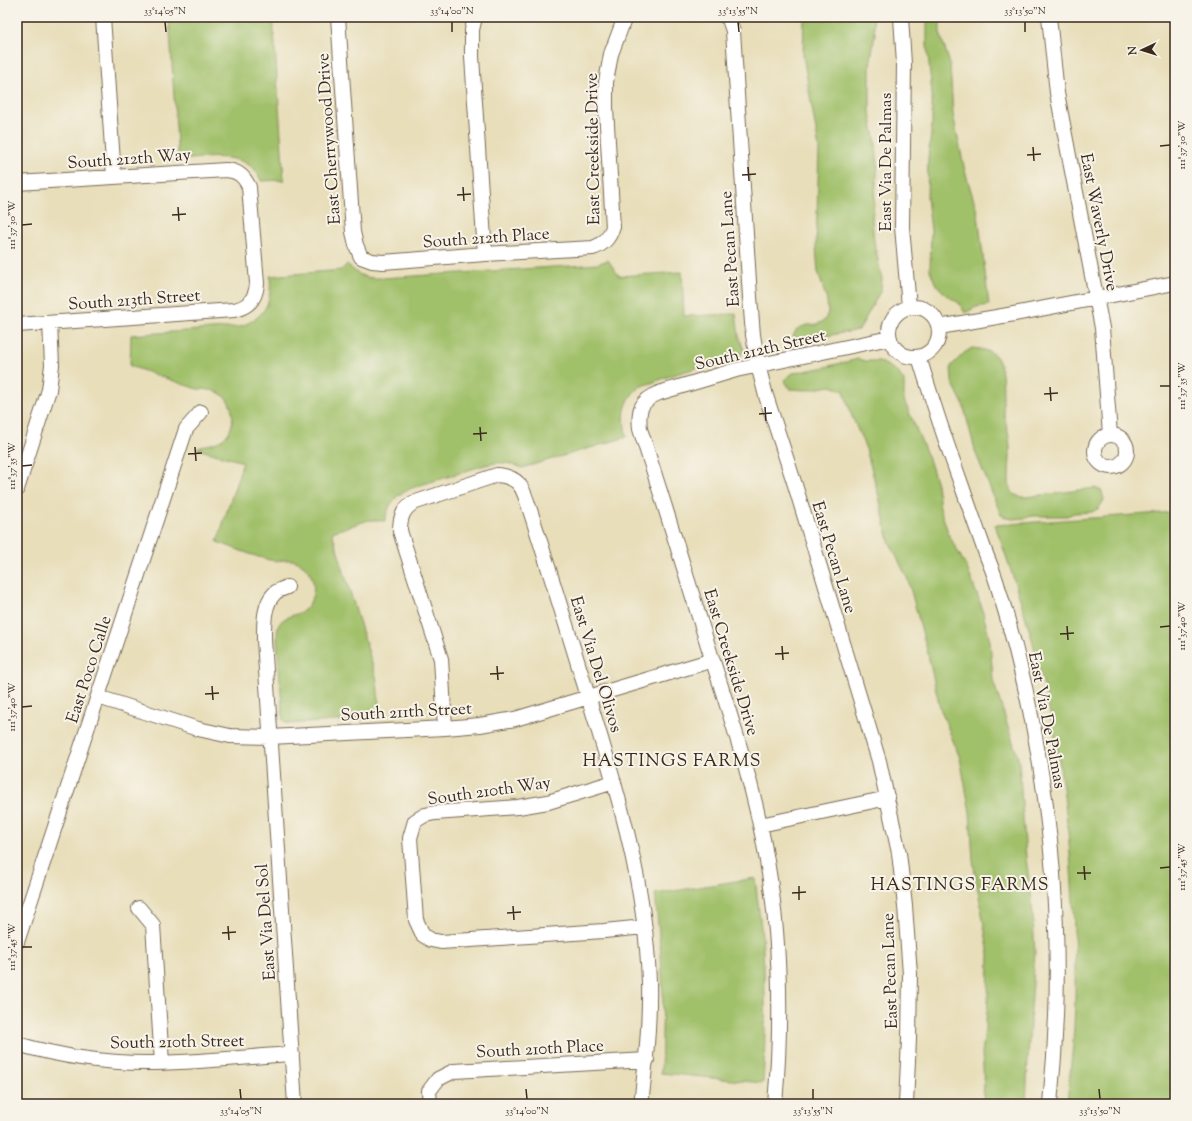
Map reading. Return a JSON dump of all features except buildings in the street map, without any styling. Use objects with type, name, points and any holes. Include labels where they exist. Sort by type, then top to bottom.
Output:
[{"type":"street","points":[[103,17],[114,177]]},
{"type":"street","name":"East Cherrywood Drive","points":[[338,17],[353,232],[361,257]]},
{"type":"street","points":[[475,17],[472,30],[472,57],[485,254]]},
{"type":"street","name":"East Creekside Drive","points":[[610,235],[613,227],[613,215],[606,108],[606,82],[611,54],[625,17]]},
{"type":"street","name":"East Via De Palmas","points":[[901,17],[904,64],[902,227],[909,307]]},
{"type":"street","name":"East Waverly Drive","points":[[1049,17],[1054,69],[1060,107],[1102,328],[1110,434]]},
{"type":"street","name":"East Pecan Lane","points":[[728,18],[733,31],[750,297],[753,335],[758,366],[877,754],[899,853],[910,974],[906,1104]]},
{"type":"street","name":"South 212th Way","points":[[17,183],[235,170],[246,179],[249,187],[257,283],[257,290],[251,301]]},
{"type":"street","name":"South 212th Place","points":[[361,257],[372,261],[383,262],[593,248],[602,244],[610,235]]},
{"type":"street","points":[[939,327],[1175,283]]},
{"type":"street","name":"South 213th Street","points":[[17,325],[234,310],[246,306],[251,301]]},
{"type":"street","points":[[909,307],[925,309],[931,313],[939,327],[940,334],[936,346],[926,355],[911,358],[904,356],[892,345],[889,329],[891,322],[902,310],[909,307]]},
{"type":"street","points":[[17,490],[48,390],[52,365],[50,323]]},
{"type":"street","name":"South 212th Street","points":[[643,404],[649,397],[659,393],[736,370],[890,338]]},
{"type":"street","name":"East Via De Palmas","points":[[919,357],[943,433],[998,584],[1021,670],[1041,766],[1052,857],[1056,937],[1055,1046],[1050,1104]]},
{"type":"street","name":"East Creekside Drive","points":[[643,404],[639,415],[640,429],[741,752],[760,826],[767,862],[778,963],[780,1000],[775,1104]]},
{"type":"street","name":"East Poco Calle","points":[[17,942],[186,429],[201,412]]},
{"type":"street","name":"East Via Del Olivos","points":[[445,728],[441,659],[400,531],[401,516],[407,507],[413,503],[497,475],[513,478],[523,488],[588,697],[624,816],[636,874],[644,927],[649,982],[647,1060],[641,1104]]},
{"type":"street","name":"East Via Del Sol","points":[[287,587],[275,593],[268,604],[264,620],[264,640],[295,1104]]},
{"type":"street","name":"South 211th Street","points":[[98,697],[198,730],[230,736],[271,737],[445,728],[480,725],[515,719],[713,660]]},
{"type":"street","name":"South 210th Way","points":[[614,782],[548,802],[518,807],[435,813],[425,815],[415,821],[410,838],[416,920],[423,935],[430,940],[441,942],[644,927]]},
{"type":"street","points":[[760,826],[888,798]]},
{"type":"street","points":[[139,908],[153,925],[162,1063]]},
{"type":"street","name":"South 210th Street","points":[[17,1044],[51,1053],[96,1060],[123,1062],[162,1063],[292,1054]]},
{"type":"street","name":"South 210th Place","points":[[430,1104],[429,1092],[438,1079],[454,1071],[647,1060]]},
{"type":"green space","points":[[169,17],[273,17],[284,180],[261,181],[258,173],[247,164],[239,160],[229,158],[178,160]]},
{"type":"green space","points":[[804,17],[873,17],[875,34],[870,65],[870,112],[876,144],[878,166],[872,220],[874,241],[882,279],[881,290],[859,330],[792,342],[797,329],[806,325],[816,325],[825,320],[828,312],[827,301],[818,272],[816,247],[819,148],[803,55]]},
{"type":"green space","points":[[927,17],[940,17],[940,33],[950,64],[953,114],[965,171],[978,214],[989,305],[976,307],[965,313],[959,303],[946,295],[935,283],[930,270],[931,230],[927,198],[928,158],[932,125],[932,94],[927,44]]},
{"type":"green space","points":[[608,260],[619,276],[682,272],[684,316],[736,314],[739,336],[744,350],[738,359],[730,358],[673,375],[639,388],[632,394],[626,405],[624,424],[627,437],[522,468],[516,465],[495,463],[423,484],[398,496],[389,507],[385,521],[369,520],[332,532],[377,680],[380,718],[288,724],[283,720],[277,640],[278,629],[280,623],[285,618],[300,613],[308,606],[314,586],[310,573],[306,567],[296,561],[274,561],[217,542],[243,462],[197,449],[220,441],[230,431],[232,411],[229,402],[220,393],[197,389],[130,366],[131,335],[239,327],[256,319],[265,308],[270,294],[270,276],[341,270],[347,264],[363,276],[376,278],[585,265],[597,264]]},
{"type":"green space","points":[[972,348],[986,350],[992,353],[995,355],[1000,364],[1003,406],[1010,444],[1009,484],[1012,492],[1018,496],[1026,497],[1095,488],[1102,491],[1104,500],[1099,508],[1092,512],[1074,513],[1067,516],[1032,516],[1013,519],[1001,515],[976,454],[963,404],[952,382],[951,366],[964,353]]},
{"type":"green space","points":[[858,359],[865,361],[879,361],[897,371],[904,381],[904,400],[929,459],[937,484],[940,508],[949,535],[967,568],[981,605],[990,641],[993,680],[1019,761],[1026,858],[1032,902],[1035,953],[1026,1104],[983,1104],[984,1081],[982,1054],[988,1002],[989,955],[973,861],[970,812],[960,758],[940,708],[927,650],[908,580],[889,541],[866,449],[851,414],[844,391],[831,386],[807,390],[790,389],[784,380],[793,373]]},
{"type":"green space","points":[[1175,512],[1175,1104],[1067,1104],[1073,1036],[1075,978],[1072,882],[1063,789],[1056,743],[1044,687],[1014,578],[995,525]]},
{"type":"green space","points":[[755,878],[762,936],[765,991],[763,1083],[661,1073],[663,995],[655,894]]},
{"type":"district","name":"HASTINGS FARMS","points":[[672,760]]},
{"type":"district","name":"HASTINGS FARMS","points":[[960,884]]}]
